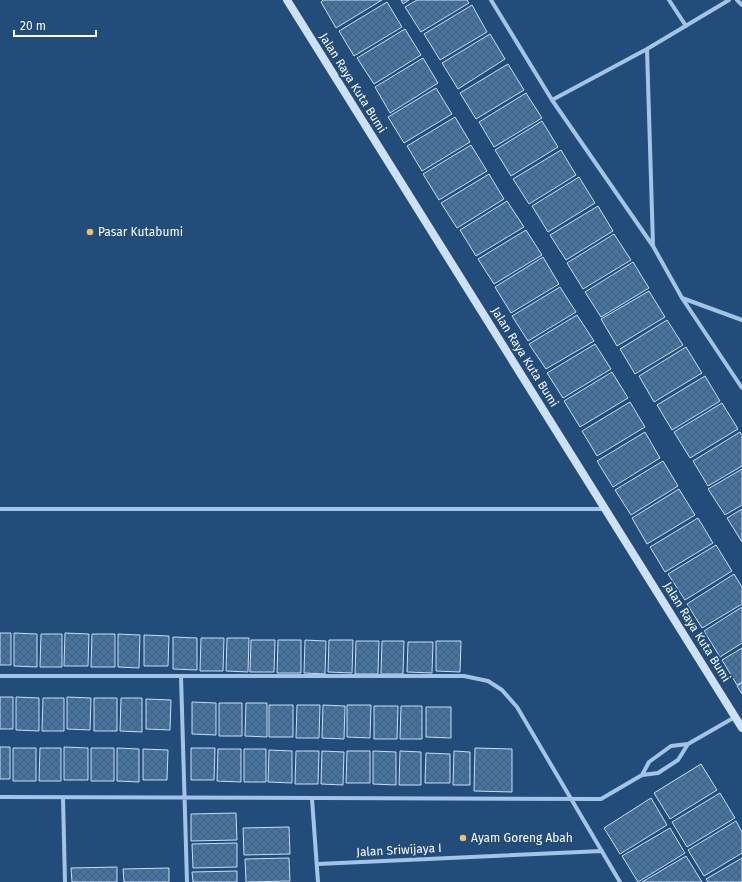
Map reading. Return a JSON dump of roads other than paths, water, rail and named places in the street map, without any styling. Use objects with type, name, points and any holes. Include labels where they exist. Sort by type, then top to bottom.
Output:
[{"type":"street","name":"Jalan Raya Kuta Bumi","points":[[287,0],[742,728]]},
{"type":"street","points":[[491,0],[552,100],[653,246],[682,298],[742,388]]},
{"type":"street","points":[[669,0],[686,26]]},
{"type":"street","points":[[552,100],[647,49],[729,0]]},
{"type":"street","points":[[737,0],[742,5]]},
{"type":"street","points":[[647,49],[653,246]]},
{"type":"street","points":[[682,298],[742,320]]},
{"type":"street","points":[[0,509],[606,509]]},
{"type":"street","points":[[0,676],[464,676],[488,681],[502,690],[517,707],[620,882]]},
{"type":"street","points":[[181,676],[187,882]]},
{"type":"street","points":[[642,775],[649,762],[670,746],[688,744],[735,717]]},
{"type":"street","points":[[0,797],[601,799],[642,775],[658,773],[678,760],[688,744]]},
{"type":"street","points":[[63,798],[65,882]]},
{"type":"street","points":[[312,799],[318,864],[318,882]]},
{"type":"street","name":"Jalan Sriwijaya I","points":[[318,864],[602,851]]},
{"type":"place","name":"Pasar Kutabumi","points":[[90,232]]},
{"type":"place","name":"Ayam Goreng Abah","points":[[463,838]]}]
